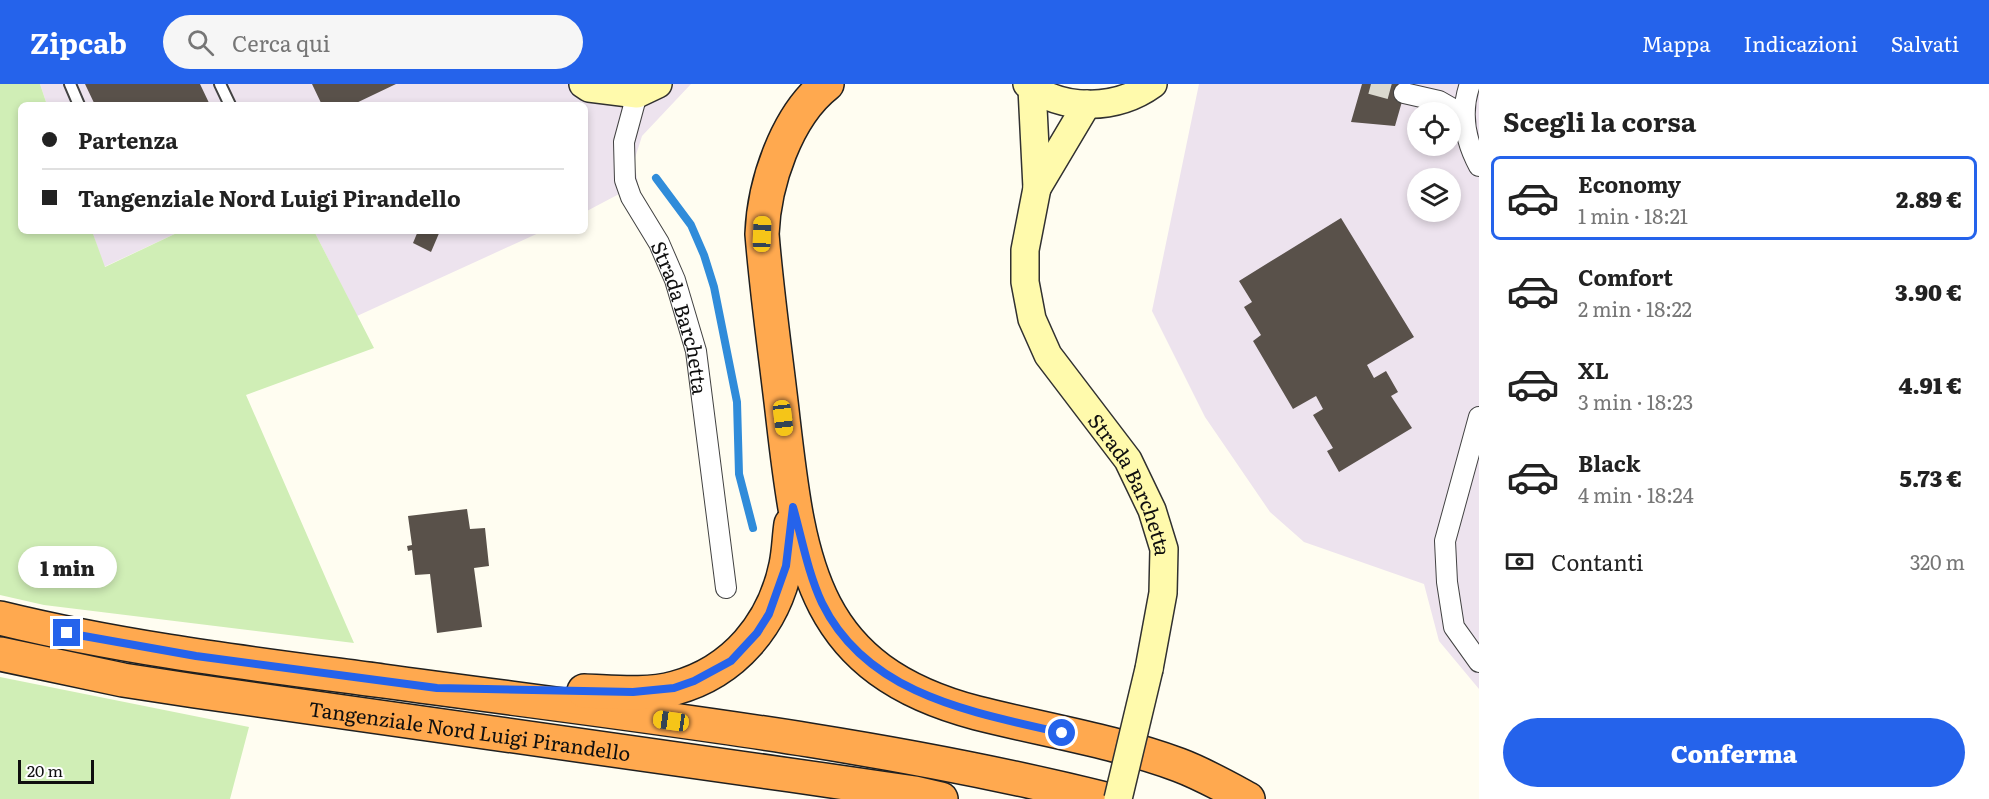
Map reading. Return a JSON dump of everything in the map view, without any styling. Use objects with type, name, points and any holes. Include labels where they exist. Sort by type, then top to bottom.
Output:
[{"type":"highway","points":[[827,84],[810,101],[783,146],[773,168],[763,212],[765,262],[793,507],[814,583],[832,621],[868,660],[894,680],[917,692],[976,713],[1083,738],[1179,765],[1248,799]]},
{"type":"highway","points":[[437,688],[654,691],[674,688],[704,676],[731,661],[757,633],[769,614],[786,566],[793,507]]},
{"type":"highway","name":"Tangenziale Nord Luigi Pirandello","points":[[0,618],[132,645],[829,744],[1024,780],[1105,799]]},
{"type":"highway","name":"Tangenziale Nord Luigi Pirandello","points":[[0,654],[123,680],[915,793],[941,799]]},
{"type":"highway","points":[[790,775],[830,799]]},
{"type":"street","name":"Strada Barchetta","points":[[583,84],[589,88],[648,89],[624,142],[625,180],[631,197],[659,243],[675,280],[696,351],[726,588]]},
{"type":"street","points":[[1030,86],[1059,100],[1087,105],[1114,102],[1142,92],[1153,84]]},
{"type":"street","points":[[1470,84],[1464,109],[1465,125],[1469,145],[1479,166]]},
{"type":"street","name":"Strada Barchetta","points":[[1030,86],[1037,188],[1025,250],[1025,282],[1032,319],[1048,355],[1128,460],[1152,510],[1164,549],[1163,593],[1149,669],[1118,799]]},
{"type":"street","points":[[1404,93],[1439,101],[1454,109],[1465,125]]},
{"type":"street","name":"Strada Barchetta","points":[[1037,188],[1087,105]]},
{"type":"street","points":[[1479,417],[1445,541],[1447,582],[1454,627],[1479,662]]},
{"type":"lane","points":[[70,84],[78,102]]},
{"type":"lane","points":[[220,84],[229,102]]},
{"type":"shaded area","points":[[40,84],[691,84],[642,136],[634,161],[638,184],[588,210],[588,102],[46,102]]},
{"type":"shaded area","points":[[1199,84],[1479,84],[1479,689],[1439,641],[1424,584],[1304,542],[1270,512],[1205,417],[1152,311]]},
{"type":"shaded area","points":[[93,234],[175,234],[104,267]]},
{"type":"shaded area","points":[[316,234],[536,234],[357,316]]},
{"type":"green space","points":[[0,84],[40,84],[46,102],[18,102],[18,234],[93,234],[105,267],[175,234],[316,234],[374,348],[246,395],[354,643],[44,605],[0,595]]},
{"type":"green space","points":[[0,677],[249,727],[230,799],[0,799]]},
{"type":"building","points":[[85,84],[200,84],[209,102],[94,102]]},
{"type":"building","points":[[312,84],[396,84],[358,102],[321,102]]},
{"type":"building","points":[[1362,84],[1407,84],[1395,126],[1351,122]]},
{"type":"building","points":[[1341,218],[1414,337],[1367,365],[1374,378],[1386,371],[1398,392],[1391,396],[1412,428],[1339,472],[1327,451],[1333,448],[1313,415],[1323,409],[1316,396],[1293,409],[1253,341],[1261,335],[1244,307],[1252,302],[1239,281]]},
{"type":"building","points":[[417,234],[439,234],[431,252],[413,243]]},
{"type":"building","points":[[467,509],[470,529],[485,528],[489,566],[474,568],[482,627],[437,633],[430,574],[415,575],[412,550],[408,551],[407,546],[412,545],[408,516]]},
{"type":"waterway","points":[[656,178],[691,225],[714,287],[737,402],[739,474],[753,528]]},
{"type":"tunnel","points":[[1371,84],[1404,93]]},
{"type":"route","points":[[67,633],[196,656],[437,688],[633,692],[674,688],[713,672],[731,661],[757,633],[769,614],[786,566],[793,507],[814,583],[823,604],[832,621],[868,660],[894,680],[940,702],[1062,733]]}]
